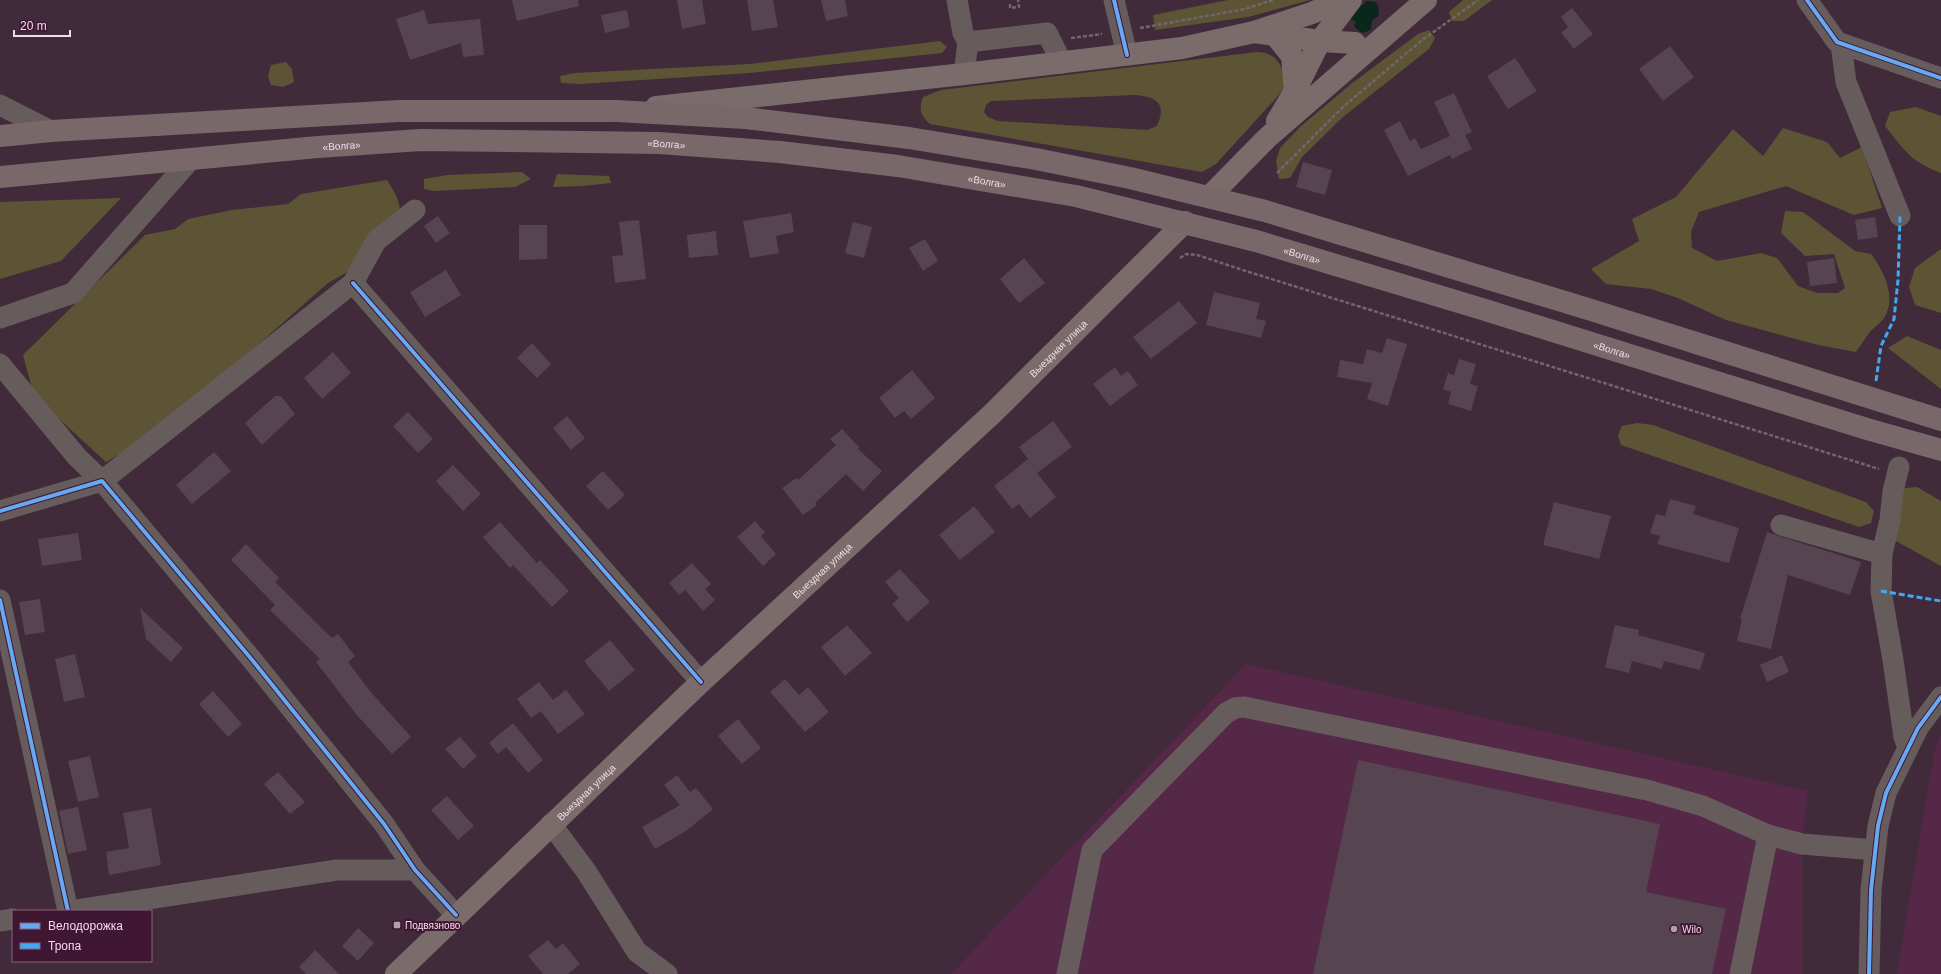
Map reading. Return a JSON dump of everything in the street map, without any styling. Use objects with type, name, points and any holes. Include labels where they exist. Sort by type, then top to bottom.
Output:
[{"type":"highway","points":[[0,136],[51,131],[399,111],[616,111],[746,118],[909,138],[1036,159],[1210,196],[1272,213],[1580,307],[1941,420]]},
{"type":"highway","name":"«Волга»","points":[[0,177],[318,147],[421,140],[659,143],[780,152],[898,166],[1076,196],[1185,222],[1256,241],[1474,306],[1866,429],[1941,450]]},
{"type":"main road","points":[[1210,196],[1268,138],[1426,0]]},
{"type":"main road","points":[[1344,4],[1355,43]]},
{"type":"main road","points":[[1268,138],[1296,91],[1320,41],[1344,4]]},
{"type":"main road","points":[[616,111],[964,74],[1182,48],[1254,32],[1344,4]]},
{"type":"main road","points":[[1254,32],[1320,41],[1355,43],[1380,40]]},
{"type":"main road","points":[[1275,36],[1292,56],[1296,91]]},
{"type":"main road","name":"Выездная улица","points":[[396,974],[701,682],[992,414],[1185,222]]},
{"type":"street","points":[[956,0],[963,33],[968,42],[964,74]]},
{"type":"street","points":[[1114,0],[1127,55]]},
{"type":"street","points":[[1807,0],[1837,42],[1941,78]]},
{"type":"street","points":[[968,42],[1047,33],[1062,63]]},
{"type":"street","points":[[1841,44],[1846,82],[1900,216]]},
{"type":"street","points":[[0,105],[51,131]]},
{"type":"street","points":[[0,318],[73,293],[191,159]]},
{"type":"street","points":[[0,511],[102,481],[353,283],[376,241],[415,210]]},
{"type":"street","points":[[353,283],[701,682]]},
{"type":"street","points":[[0,364],[77,457],[102,481],[254,661],[384,824],[415,870],[456,915]]},
{"type":"street","points":[[1898,471],[1893,492],[1890,520],[1882,554],[1881,591],[1894,660],[1903,731],[1908,748]]},
{"type":"street","points":[[1781,525],[1882,554]]},
{"type":"street","points":[[0,600],[69,910]]},
{"type":"street","points":[[1869,974],[1871,890],[1878,826],[1886,794],[1918,728],[1941,697]]},
{"type":"street","points":[[1068,974],[1092,850],[1226,713],[1234,708],[1244,707],[1647,790],[1702,806],[1768,835],[1802,844],[1875,850]]},
{"type":"street","points":[[551,824],[586,871],[637,952],[667,974]]},
{"type":"street","points":[[1740,974],[1768,835]]},
{"type":"street","points":[[76,910],[337,870],[415,870]]},
{"type":"street","points":[[0,921],[12,919]]},
{"type":"path","points":[[1010,4],[1010,8],[1019,7],[1018,0]]},
{"type":"path","points":[[1051,40],[1122,31],[1222,14],[1273,0]]},
{"type":"path","points":[[1277,173],[1343,108],[1421,41],[1478,0]]},
{"type":"path","points":[[1176,261],[1186,254],[1197,255],[1898,471]]},
{"type":"shaded area","points":[[1228,0],[1310,0],[1248,17],[1155,30],[1153,15]]},
{"type":"shaded area","points":[[1463,0],[1492,0],[1464,21],[1452,21],[1449,12]]},
{"type":"shaded area","points":[[1367,1],[1375,2],[1378,5],[1379,16],[1372,20],[1371,29],[1366,32],[1360,32],[1354,25],[1356,22],[1349,18],[1358,4],[1361,6]]},
{"type":"shaded area","points":[[1429,30],[1435,38],[1429,49],[1343,117],[1302,157],[1290,178],[1279,179],[1276,161],[1280,148],[1300,127],[1351,84],[1418,34]]},
{"type":"shaded area","points":[[940,41],[947,47],[942,53],[750,73],[580,84],[561,83],[560,76],[575,73],[749,64]]},
{"type":"shaded area","points":[[1257,52],[1270,55],[1275,58],[1284,73],[1287,86],[1216,164],[1202,172],[930,124],[921,112],[921,101],[923,97],[941,90]],"holes":[[[1135,95],[1149,97],[1158,103],[1161,112],[1157,126],[1147,130],[998,121],[988,117],[984,112],[986,105],[991,101]]]},
{"type":"shaded area","points":[[286,62],[292,69],[294,82],[283,87],[271,85],[268,76],[271,65]]},
{"type":"shaded area","points":[[1916,107],[1941,116],[1941,173],[1922,164],[1909,154],[1885,126],[1890,112]]},
{"type":"shaded area","points":[[1783,128],[1827,142],[1840,158],[1862,147],[1882,208],[1854,215],[1786,186],[1699,212],[1691,232],[1692,248],[1717,261],[1761,253],[1777,258],[1798,286],[1817,293],[1838,293],[1845,288],[1834,254],[1805,256],[1781,233],[1785,211],[1803,212],[1855,251],[1871,254],[1880,268],[1887,285],[1889,293],[1888,310],[1881,322],[1870,332],[1856,352],[1818,345],[1726,320],[1678,298],[1651,289],[1606,284],[1591,269],[1639,241],[1632,219],[1676,197],[1733,129],[1763,156]]},
{"type":"shaded area","points":[[522,172],[531,179],[515,187],[433,191],[424,189],[424,179],[447,175]]},
{"type":"shaded area","points":[[557,174],[609,176],[611,183],[553,187]]},
{"type":"shaded area","points":[[387,180],[396,195],[400,208],[349,271],[328,283],[160,431],[106,462],[34,396],[23,355],[145,235],[175,229],[188,219],[232,210],[288,204],[301,194]]},
{"type":"shaded area","points":[[121,198],[61,261],[0,279],[0,202]]},
{"type":"shaded area","points":[[1941,249],[1941,313],[1915,305],[1909,287],[1915,268]]},
{"type":"shaded area","points":[[1907,336],[1941,350],[1941,389],[1888,348]]},
{"type":"shaded area","points":[[1637,423],[1653,425],[1866,502],[1874,511],[1871,523],[1859,527],[1621,445],[1618,435],[1622,426]]},
{"type":"shaded area","points":[[1917,487],[1941,501],[1941,566],[1894,540],[1898,499],[1905,488]]},
{"type":"shaded area","points":[[1246,664],[1808,791],[1802,844],[1802,974],[951,974]]},
{"type":"shaded area","points":[[1941,734],[1941,974],[1897,974],[1935,749]]},
{"type":"building","points":[[512,0],[578,0],[579,6],[517,21]]},
{"type":"building","points":[[677,0],[702,0],[706,24],[682,29]]},
{"type":"building","points":[[747,0],[773,0],[778,27],[752,31]]},
{"type":"building","points":[[821,0],[845,0],[848,16],[826,21]]},
{"type":"building","points":[[1572,8],[1593,34],[1574,49],[1561,33],[1568,27],[1561,17]]},
{"type":"building","points":[[424,10],[428,24],[480,19],[484,55],[463,57],[461,43],[410,60],[396,19]]},
{"type":"building","points":[[627,10],[630,27],[605,33],[601,15]]},
{"type":"building","points":[[1670,46],[1694,77],[1663,101],[1639,69]]},
{"type":"building","points":[[1515,58],[1537,91],[1508,109],[1487,76]]},
{"type":"building","points":[[1454,93],[1472,132],[1465,135],[1472,149],[1452,159],[1450,155],[1408,176],[1384,130],[1400,121],[1410,141],[1415,138],[1421,149],[1450,136],[1434,102]]},
{"type":"building","points":[[1303,162],[1332,170],[1325,195],[1296,187]]},
{"type":"building","points":[[791,213],[794,232],[776,236],[779,253],[750,258],[743,221]]},
{"type":"building","points":[[438,216],[450,233],[436,243],[424,226]]},
{"type":"building","points":[[1875,217],[1878,237],[1858,240],[1855,220]]},
{"type":"building","points":[[639,220],[646,279],[615,283],[612,256],[623,255],[619,222]]},
{"type":"building","points":[[853,222],[872,227],[864,258],[845,253]]},
{"type":"building","points":[[519,225],[547,225],[547,259],[519,260]]},
{"type":"building","points":[[716,231],[718,255],[689,258],[687,235]]},
{"type":"building","points":[[925,239],[938,261],[923,271],[909,248]]},
{"type":"building","points":[[1024,258],[1045,283],[1019,303],[1000,279]]},
{"type":"building","points":[[1834,258],[1837,283],[1810,286],[1807,262]]},
{"type":"building","points":[[446,270],[461,295],[425,317],[410,292]]},
{"type":"building","points":[[1214,292],[1260,303],[1256,319],[1266,321],[1261,338],[1206,325]]},
{"type":"building","points":[[1179,301],[1197,323],[1151,359],[1133,337]]},
{"type":"building","points":[[1387,338],[1407,344],[1388,406],[1367,399],[1372,383],[1337,377],[1340,360],[1363,364],[1367,349],[1382,353]]},
{"type":"building","points":[[532,343],[551,364],[537,378],[517,358]]},
{"type":"building","points":[[333,352],[351,373],[322,399],[304,378]]},
{"type":"building","points":[[1459,359],[1476,364],[1470,384],[1478,386],[1471,411],[1448,404],[1451,392],[1443,389],[1448,373],[1454,375]]},
{"type":"building","points":[[1115,367],[1121,376],[1128,371],[1138,385],[1110,406],[1093,384]]},
{"type":"building","points":[[912,370],[935,398],[911,419],[904,411],[895,418],[879,398]]},
{"type":"building","points":[[275,396],[281,396],[295,414],[262,445],[245,423]]},
{"type":"building","points":[[408,412],[433,439],[418,453],[393,426]]},
{"type":"building","points":[[567,416],[585,438],[571,450],[553,428]]},
{"type":"building","points":[[1053,421],[1072,447],[1037,473],[1056,497],[1030,518],[1019,504],[1012,509],[994,486],[1028,459],[1019,447]]},
{"type":"building","points":[[842,429],[859,447],[858,449],[882,471],[863,491],[846,474],[815,503],[817,505],[803,515],[782,488],[796,478],[798,480],[836,445],[830,439]]},
{"type":"building","points":[[214,452],[231,471],[192,504],[176,485]]},
{"type":"building","points":[[453,465],[481,494],[463,511],[436,481]]},
{"type":"building","points":[[603,471],[625,495],[608,510],[586,486]]},
{"type":"building","points":[[1670,499],[1696,506],[1693,514],[1739,528],[1729,563],[1657,544],[1660,536],[1650,533],[1656,514],[1665,516]]},
{"type":"building","points":[[1554,502],[1611,516],[1599,559],[1543,545]]},
{"type":"building","points":[[974,506],[995,532],[960,560],[939,535]]},
{"type":"building","points":[[755,521],[765,532],[761,536],[776,554],[763,566],[737,537]]},
{"type":"building","points":[[500,522],[537,563],[540,560],[569,591],[552,607],[513,565],[510,568],[483,537]]},
{"type":"building","points":[[1767,532],[1861,562],[1850,595],[1788,575],[1771,649],[1737,641],[1742,619],[1740,619]]},
{"type":"building","points":[[78,533],[82,560],[42,566],[38,539]]},
{"type":"building","points":[[246,544],[279,578],[275,582],[332,638],[338,634],[355,656],[348,662],[369,690],[411,737],[392,754],[356,714],[316,662],[320,659],[270,610],[275,605],[231,560]]},
{"type":"building","points":[[692,563],[711,584],[705,589],[715,600],[703,611],[685,590],[679,595],[669,583]]},
{"type":"building","points":[[900,569],[930,602],[907,622],[892,604],[899,598],[885,582]]},
{"type":"building","points":[[40,599],[45,632],[25,635],[19,602]]},
{"type":"building","points":[[140,608],[183,648],[171,662],[146,639]]},
{"type":"building","points":[[847,625],[872,653],[845,676],[821,647]]},
{"type":"building","points":[[1615,625],[1639,630],[1638,635],[1705,653],[1700,670],[1664,661],[1662,669],[1632,661],[1629,673],[1605,667]]},
{"type":"building","points":[[610,640],[635,670],[609,691],[584,661]]},
{"type":"building","points":[[75,654],[85,697],[64,702],[55,659]]},
{"type":"building","points":[[1782,655],[1789,672],[1767,682],[1760,665]]},
{"type":"building","points":[[785,679],[799,695],[808,687],[829,712],[805,732],[770,692]]},
{"type":"building","points":[[539,682],[553,700],[566,690],[585,714],[558,734],[541,711],[531,718],[517,699]]},
{"type":"building","points":[[213,691],[242,724],[228,737],[199,704]]},
{"type":"building","points":[[738,719],[761,748],[742,764],[718,736]]},
{"type":"building","points":[[513,723],[543,760],[528,773],[506,747],[498,754],[489,743]]},
{"type":"building","points":[[460,737],[477,756],[463,769],[445,749]]},
{"type":"building","points":[[90,756],[99,797],[78,802],[68,761]]},
{"type":"building","points":[[1358,760],[1660,824],[1646,892],[1726,909],[1712,974],[1313,974]]},
{"type":"building","points":[[278,772],[305,802],[290,814],[264,784]]},
{"type":"building","points":[[677,775],[690,792],[696,788],[713,809],[686,831],[655,849],[642,827],[680,805],[664,785]]},
{"type":"building","points":[[447,796],[474,826],[458,840],[431,810]]},
{"type":"building","points":[[78,807],[87,850],[68,854],[59,811]]},
{"type":"building","points":[[151,808],[161,865],[109,875],[106,852],[129,848],[123,813]]},
{"type":"building","points":[[358,928],[374,943],[358,961],[342,946]]},
{"type":"building","points":[[548,940],[556,949],[563,943],[580,964],[568,974],[543,974],[528,956]]},
{"type":"building","points":[[315,950],[339,974],[306,974],[299,967]]},
{"type":"marked path","points":[[1876,381],[1881,346],[1894,319],[1898,280],[1900,216]]},
{"type":"marked path","points":[[1881,591],[1941,601]]},
{"type":"cycle path","points":[[1114,0],[1127,55]]},
{"type":"cycle path","points":[[1807,0],[1837,42],[1941,78]]},
{"type":"cycle path","points":[[353,283],[701,682]]},
{"type":"cycle path","points":[[0,511],[102,481],[253,661],[384,824],[415,870],[456,915]]},
{"type":"cycle path","points":[[0,600],[68,910]]},
{"type":"cycle path","points":[[1869,974],[1871,890],[1878,826],[1886,793],[1918,728],[1941,697]]},
{"type":"place","name":"Подвязново","points":[[397,925]]},
{"type":"place","name":"Wilo","points":[[1674,929]]}]
